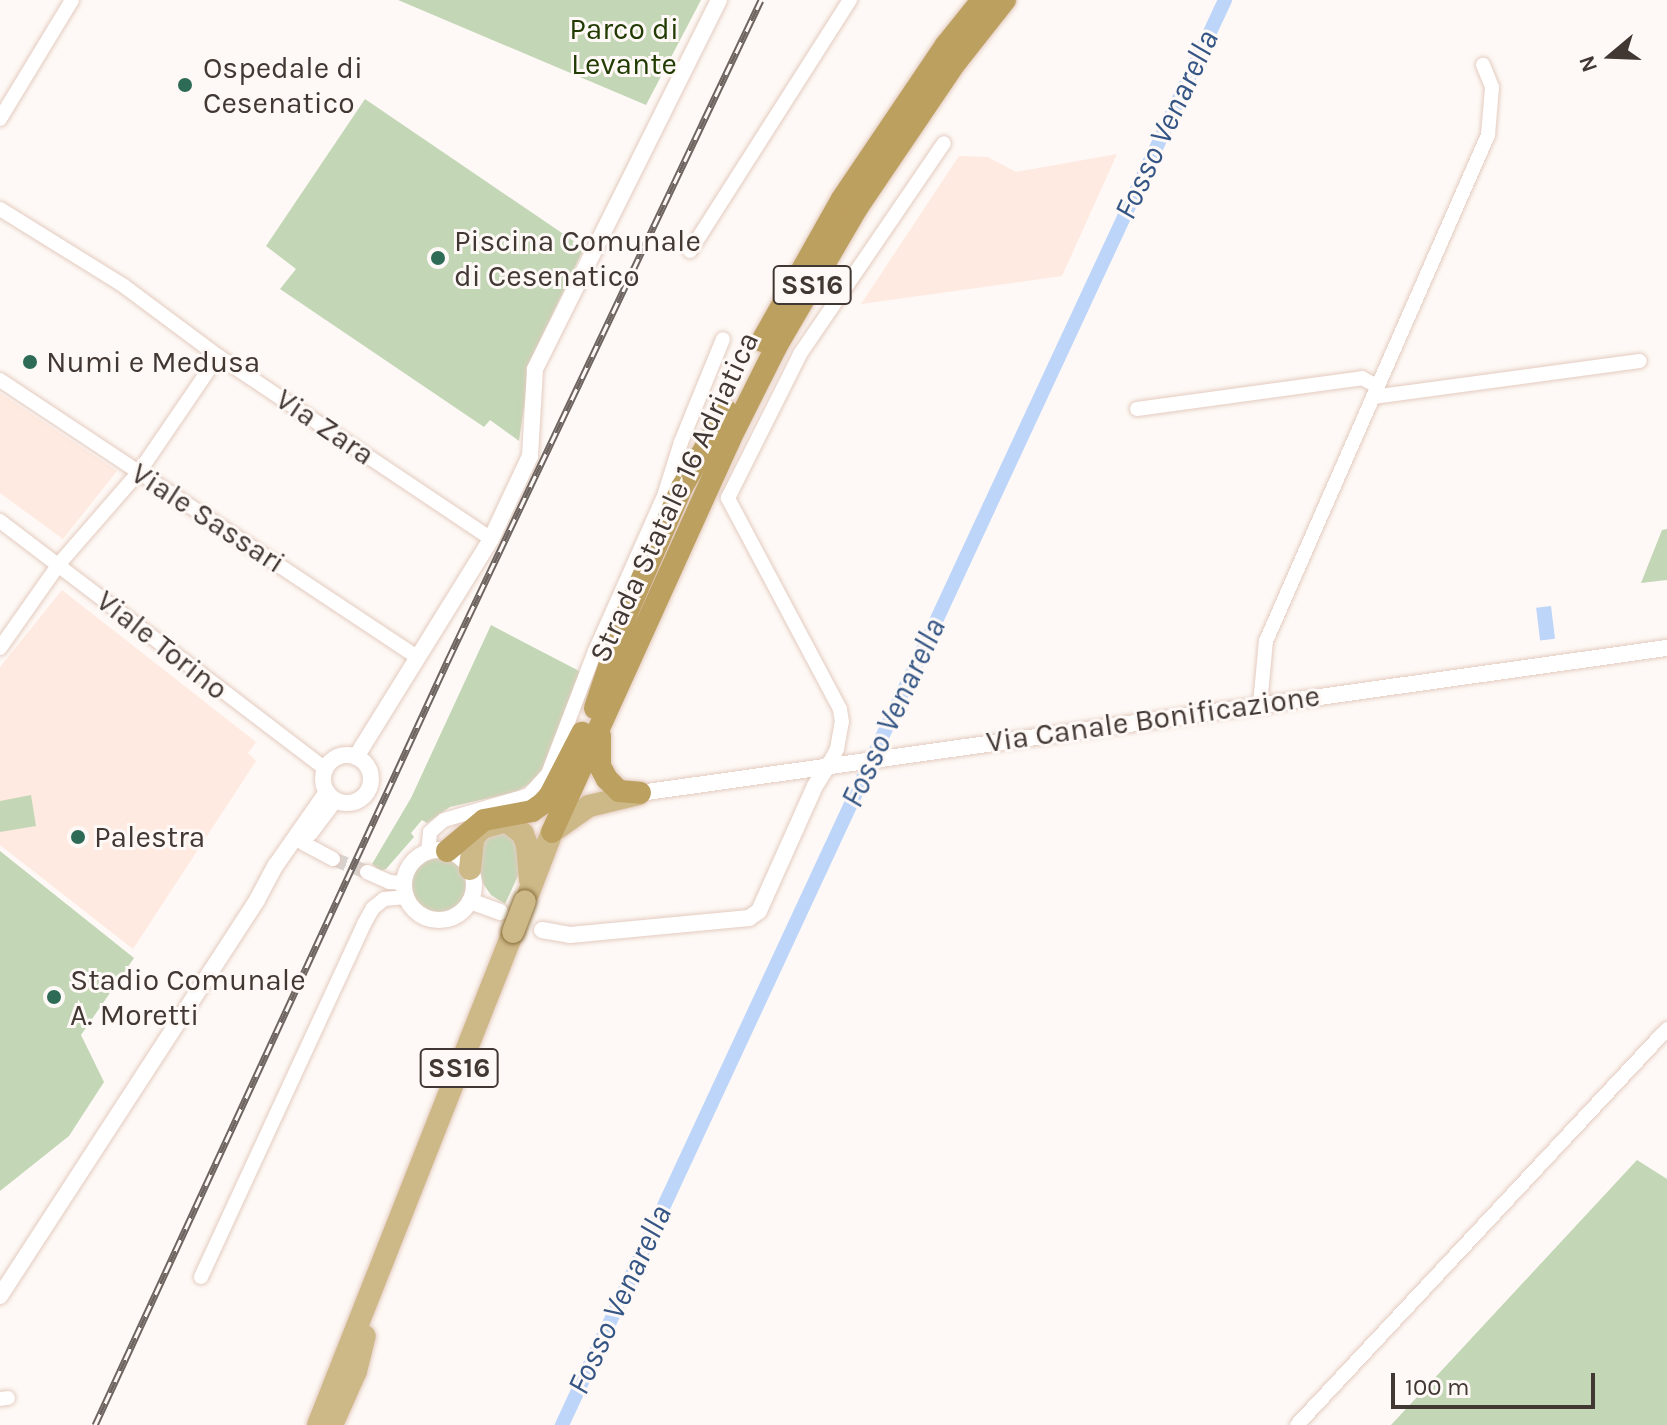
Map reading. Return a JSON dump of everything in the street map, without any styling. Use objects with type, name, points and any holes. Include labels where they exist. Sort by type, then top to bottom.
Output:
[{"type":"highway","name":"Strada Statale 16 Adriatica","points":[[599,713],[627,613],[682,487],[715,435],[761,343],[842,199],[946,45],[982,0]]},
{"type":"highway","name":"Strada Statale 16 Adriatica","points":[[552,832],[599,713],[776,347],[857,208],[956,62],[1005,0]]},
{"type":"highway","points":[[599,713],[600,766],[619,791],[640,793]]},
{"type":"highway","points":[[438,852],[484,820],[532,811],[542,804],[599,713]]},
{"type":"main road","points":[[552,832],[589,806],[640,793]]},
{"type":"main road","points":[[470,869],[473,838],[482,828],[506,821],[523,834],[527,845],[531,865],[527,896]]},
{"type":"main road","name":"Strada Statale 16 Adriatica","points":[[318,1425],[552,832]]},
{"type":"main road","points":[[332,1425],[359,1361],[369,1295]]},
{"type":"street","points":[[0,119],[72,0]]},
{"type":"street","points":[[356,757],[491,539],[530,456],[535,369],[719,0]]},
{"type":"street","points":[[690,251],[850,0]]},
{"type":"street","points":[[1260,704],[1266,641],[1488,135],[1492,87],[1483,65]]},
{"type":"street","points":[[542,930],[570,935],[749,918],[759,911],[815,786],[832,764],[842,722],[840,709],[728,498],[800,354],[849,277],[944,143]]},
{"type":"street","name":"Via Zara","points":[[0,209],[124,286],[218,356],[491,539]]},
{"type":"street","points":[[367,872],[405,890],[418,914],[437,920],[456,916],[470,901],[474,885],[470,869],[438,852],[430,832],[457,813],[521,799],[537,790],[548,774],[595,651],[664,496],[681,442],[723,339]]},
{"type":"street","points":[[0,648],[59,564],[139,472],[218,356]]},
{"type":"street","points":[[1375,392],[1640,361]]},
{"type":"street","points":[[1137,409],[1362,378],[1375,392]]},
{"type":"street","name":"Viale Sassari","points":[[0,380],[416,656]]},
{"type":"street","name":"Viale Torino","points":[[0,521],[210,684],[326,769]]},
{"type":"street","name":"Via Canale Bonificazione","points":[[640,793],[1667,648]]},
{"type":"street","points":[[257,900],[303,843],[331,796],[326,769],[335,758],[356,757],[367,766],[370,786],[356,801],[331,796]]},
{"type":"street","points":[[0,1296],[257,900],[276,865],[331,796]]},
{"type":"street","points":[[303,843],[333,859]]},
{"type":"street","points":[[405,890],[411,864],[438,852]]},
{"type":"street","points":[[201,1277],[364,924],[373,908],[384,899],[405,890]]},
{"type":"street","points":[[470,901],[500,912]]},
{"type":"street","points":[[1297,1425],[1667,1029]]},
{"type":"shaded area","points":[[1117,154],[1062,276],[861,304],[959,156],[988,157],[1016,172]]},
{"type":"shaded area","points":[[0,393],[117,471],[63,539],[0,493]]},
{"type":"shaded area","points":[[62,590],[256,742],[248,753],[256,761],[133,949],[0,845],[0,667]]},
{"type":"green space","name":"Parco di Levante","points":[[398,0],[701,0],[646,105]]},
{"type":"green space","points":[[365,99],[584,248],[531,359],[519,441],[490,420],[484,427],[280,289],[296,269],[266,246]]},
{"type":"green space","points":[[1667,529],[1667,580],[1641,583],[1662,530]]},
{"type":"green space","points":[[491,625],[581,672],[540,777],[516,792],[450,807],[427,823],[422,820],[411,833],[414,837],[386,869],[380,871],[372,864],[411,798]]},
{"type":"green space","points":[[31,795],[36,826],[0,832],[0,801]]},
{"type":"green space","points":[[487,829],[514,834],[521,869],[505,904],[491,895],[484,885],[474,855]]},
{"type":"green space","name":"Stadio Comunale A. Moretti","points":[[0,851],[134,958],[81,1035],[104,1082],[69,1136],[0,1191]]},
{"type":"green space","points":[[438,855],[459,863],[467,884],[459,905],[438,913],[417,905],[409,884],[417,863]]},
{"type":"green space","points":[[1637,1160],[1667,1179],[1667,1425],[1391,1425]]},
{"type":"water","points":[[1551,606],[1555,639],[1540,641],[1536,608]]},
{"type":"waterway","name":"Fosso Venarella","points":[[562,1425],[1225,0]]},
{"type":"tunnel","points":[[333,859],[367,872]]},
{"type":"railway","points":[[95,1425],[448,660],[761,0]]},
{"type":"place","name":"Ospedale di Cesenatico","points":[[185,85]]},
{"type":"place","name":"Piscina Comunale di Cesenatico","points":[[438,258]]},
{"type":"place","name":"Numi e Medusa","points":[[30,362]]},
{"type":"place","name":"Palestra","points":[[78,837]]},
{"type":"place","name":"Stadio Comunale A. Moretti","points":[[54,997]]}]
